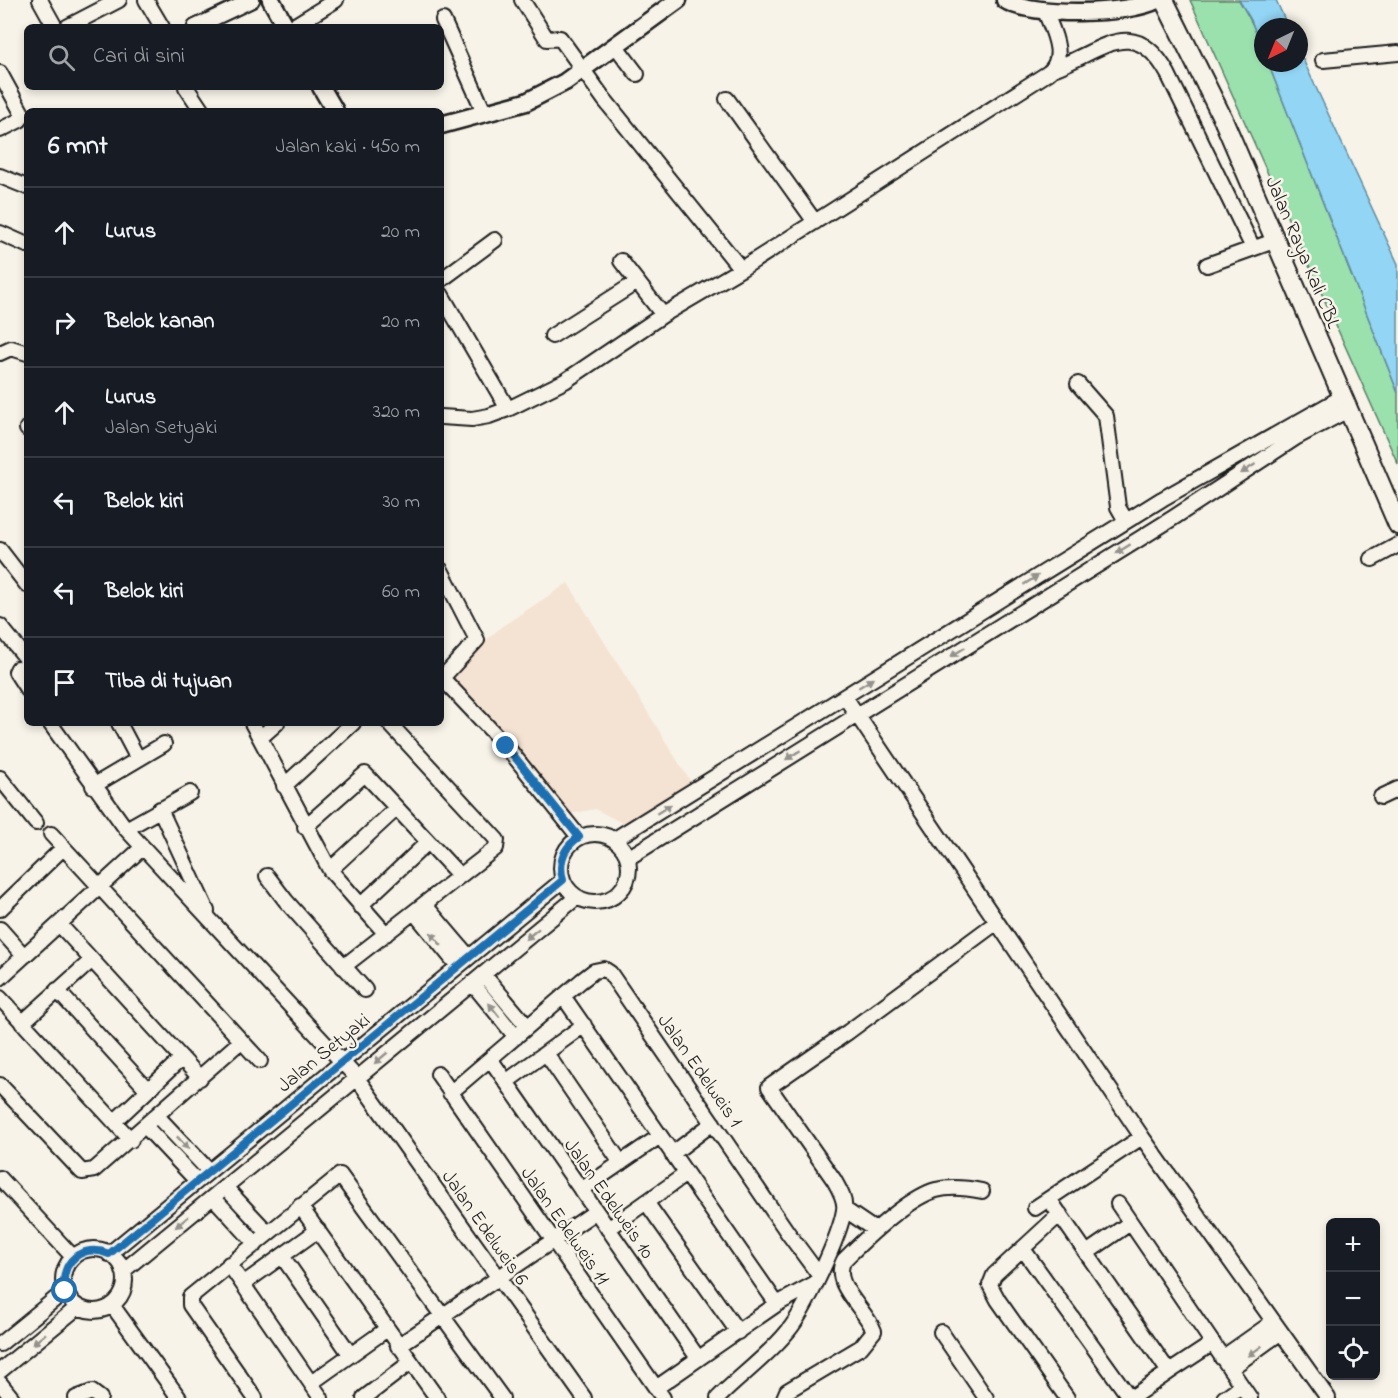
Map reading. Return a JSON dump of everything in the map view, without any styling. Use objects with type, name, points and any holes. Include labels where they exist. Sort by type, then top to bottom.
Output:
[{"type":"main road","name":"Jalan Raya Kali CBL","points":[[1164,0],[1223,119],[1398,525]]},
{"type":"street","points":[[40,0],[53,24]]},
{"type":"street","points":[[73,24],[119,0]]},
{"type":"street","points":[[146,0],[160,24]]},
{"type":"street","points":[[201,24],[252,0]]},
{"type":"street","points":[[271,0],[284,24]]},
{"type":"street","points":[[297,24],[336,0]]},
{"type":"street","points":[[522,0],[547,39],[560,38],[610,106],[741,269]]},
{"type":"street","points":[[444,124],[526,102],[565,82],[678,0]]},
{"type":"street","points":[[1005,0],[1026,10],[1128,9],[1157,0]]},
{"type":"street","points":[[1047,8],[1058,51],[1053,69]]},
{"type":"street","points":[[443,20],[485,114]]},
{"type":"street","points":[[444,417],[472,419],[508,410],[565,381],[663,315],[741,269],[1053,69],[1119,40],[1139,42],[1149,47],[1157,55],[1251,249]]},
{"type":"street","points":[[615,45],[637,74]]},
{"type":"street","points":[[1323,60],[1398,53]]},
{"type":"street","points":[[0,73],[23,117],[0,130]]},
{"type":"street","points":[[188,90],[200,108]]},
{"type":"street","points":[[323,90],[333,108]]},
{"type":"street","points":[[727,99],[815,222]]},
{"type":"street","points":[[0,176],[24,186]]},
{"type":"street","points":[[0,233],[24,244]]},
{"type":"street","points":[[444,278],[495,240]]},
{"type":"street","points":[[1207,265],[1274,241]]},
{"type":"street","points":[[621,261],[663,315]]},
{"type":"street","points":[[552,336],[637,282]]},
{"type":"street","points":[[444,299],[508,410]]},
{"type":"street","points":[[0,352],[11,348],[24,352]]},
{"type":"street","points":[[1078,384],[1106,416],[1118,507],[1126,521]]},
{"type":"street","points":[[615,839],[1126,521],[1275,433],[1293,431],[1345,403]]},
{"type":"street","points":[[628,858],[1282,447],[1293,431]]},
{"type":"street","points":[[1275,433],[1282,447]]},
{"type":"street","points":[[1372,559],[1398,545]]},
{"type":"street","points":[[0,550],[24,581]]},
{"type":"street","points":[[444,576],[477,640],[444,675]]},
{"type":"street","points":[[444,586],[453,594]]},
{"type":"street","points":[[0,626],[22,663],[16,672],[24,684]]},
{"type":"street","points":[[444,679],[506,746],[579,837]]},
{"type":"street","points":[[845,697],[1142,1137],[1328,1398]]},
{"type":"street","name":"Jalan Edelweis 6","points":[[52,726],[93,786],[142,848],[357,1078],[584,1398]]},
{"type":"street","points":[[121,726],[138,759]]},
{"type":"street","points":[[254,726],[305,827],[330,870],[386,934]]},
{"type":"street","points":[[260,738],[274,726]]},
{"type":"street","points":[[284,786],[350,726]]},
{"type":"street","points":[[343,967],[496,848],[496,840],[392,726]]},
{"type":"street","points":[[93,786],[164,744]]},
{"type":"street","points":[[305,827],[365,774],[459,876]]},
{"type":"street","points":[[0,778],[36,823]]},
{"type":"street","points":[[1382,797],[1398,789]]},
{"type":"street","points":[[126,829],[190,793]]},
{"type":"street","points":[[330,870],[397,808]]},
{"type":"street","points":[[160,809],[213,923]]},
{"type":"street","points":[[597,833],[615,839],[628,858],[630,871],[626,883],[614,897],[595,902],[577,897],[563,880],[561,863],[563,855],[579,837],[597,833]]},
{"type":"street","points":[[51,834],[260,1061]]},
{"type":"street","points":[[360,906],[428,842]]},
{"type":"street","points":[[0,909],[63,848]]},
{"type":"street","points":[[0,978],[142,848]]},
{"type":"street","points":[[267,876],[364,990]]},
{"type":"street","name":"Jalan Setyaki","points":[[109,1254],[563,880]]},
{"type":"street","points":[[123,1271],[577,897]]},
{"type":"street","points":[[419,908],[464,962]]},
{"type":"street","points":[[718,1398],[788,1332],[804,1307],[817,1279],[844,1209],[841,1192],[834,1180],[769,1087],[997,922]]},
{"type":"street","points":[[59,924],[200,1078]]},
{"type":"street","points":[[0,929],[24,956]]},
{"type":"street","points":[[22,1023],[92,960]]},
{"type":"street","name":"Jalan Edelweis 1","points":[[450,1093],[594,971],[604,969],[610,974],[713,1123],[817,1279]]},
{"type":"street","points":[[478,978],[527,1026]]},
{"type":"street","points":[[478,978],[516,1037]]},
{"type":"street","points":[[57,990],[147,1089]]},
{"type":"street","points":[[563,996],[777,1304]]},
{"type":"street","points":[[0,998],[131,1140]]},
{"type":"street","points":[[506,1082],[584,1025]]},
{"type":"street","points":[[0,1085],[82,1172],[94,1170],[131,1140],[241,1041]]},
{"type":"street","points":[[546,1053],[621,1163]]},
{"type":"street","points":[[114,1122],[182,1058]]},
{"type":"street","name":"Jalan Edelweis 10","points":[[491,1060],[698,1358]]},
{"type":"street","name":"Jalan Edelweis 11","points":[[438,1074],[660,1393]]},
{"type":"street","points":[[157,1116],[209,1171]]},
{"type":"street","points":[[672,1154],[713,1123]]},
{"type":"street","points":[[145,1126],[197,1181]]},
{"type":"street","points":[[581,1190],[660,1136]]},
{"type":"street","points":[[1035,1208],[1142,1137]]},
{"type":"street","points":[[608,1229],[686,1174]]},
{"type":"street","points":[[255,1398],[190,1305],[190,1297],[337,1176],[343,1176],[502,1398]]},
{"type":"street","points":[[0,1178],[74,1257]]},
{"type":"street","points":[[225,1187],[268,1233]]},
{"type":"street","points":[[784,1398],[787,1391],[861,1347],[874,1330],[871,1322],[841,1281],[840,1266],[874,1230],[934,1190],[953,1187],[982,1191]]},
{"type":"street","points":[[213,1197],[256,1244]]},
{"type":"street","points":[[1049,1199],[1088,1252],[1169,1372]]},
{"type":"street","points":[[646,1202],[738,1332]]},
{"type":"street","points":[[1118,1204],[1250,1398]]},
{"type":"street","points":[[300,1206],[437,1398]]},
{"type":"street","points":[[844,1209],[874,1230]]},
{"type":"street","points":[[398,1346],[595,1212]]},
{"type":"street","points":[[1060,1214],[990,1280],[991,1290],[1066,1398]]},
{"type":"street","points":[[1088,1252],[1130,1223]]},
{"type":"street","points":[[243,1284],[318,1230]]},
{"type":"street","points":[[1023,1249],[1131,1398],[1213,1343]]},
{"type":"street","points":[[87,1250],[109,1254],[123,1271],[122,1293],[112,1305],[92,1311],[78,1307],[65,1291],[63,1276],[74,1257],[87,1250]]},
{"type":"street","points":[[282,1256],[350,1354]]},
{"type":"street","points":[[825,1261],[840,1266]]},
{"type":"street","points":[[229,1264],[321,1398]]},
{"type":"street","points":[[660,1393],[698,1358],[817,1279]]},
{"type":"street","points":[[0,1344],[65,1291]]},
{"type":"street","points":[[112,1305],[179,1398]]},
{"type":"street","points":[[0,1371],[78,1307]]},
{"type":"street","points":[[1226,1363],[1277,1327]]},
{"type":"street","points":[[311,1383],[387,1329]]},
{"type":"street","points":[[941,1332],[986,1398]]},
{"type":"street","points":[[373,1395],[411,1362]]},
{"type":"street","points":[[0,1383],[12,1398]]},
{"type":"street","points":[[1224,1398],[1241,1386]]},
{"type":"street","points":[[76,1398],[92,1392],[100,1398]]},
{"type":"shaded area","points":[[568,583],[690,781],[628,826],[595,809],[570,814],[444,679],[501,627]]},
{"type":"green space","points":[[1190,0],[1239,0],[1254,28],[1254,72],[1272,72],[1398,393],[1398,464]]},
{"type":"water","points":[[1239,0],[1276,0],[1284,18],[1254,18],[1254,28]]},
{"type":"water","points":[[1308,70],[1398,264],[1398,393],[1272,72]]},
{"type":"route","points":[[65,1291],[63,1276],[74,1257],[87,1250],[109,1254],[563,880],[561,872],[563,855],[572,842],[579,837],[506,746]]}]
